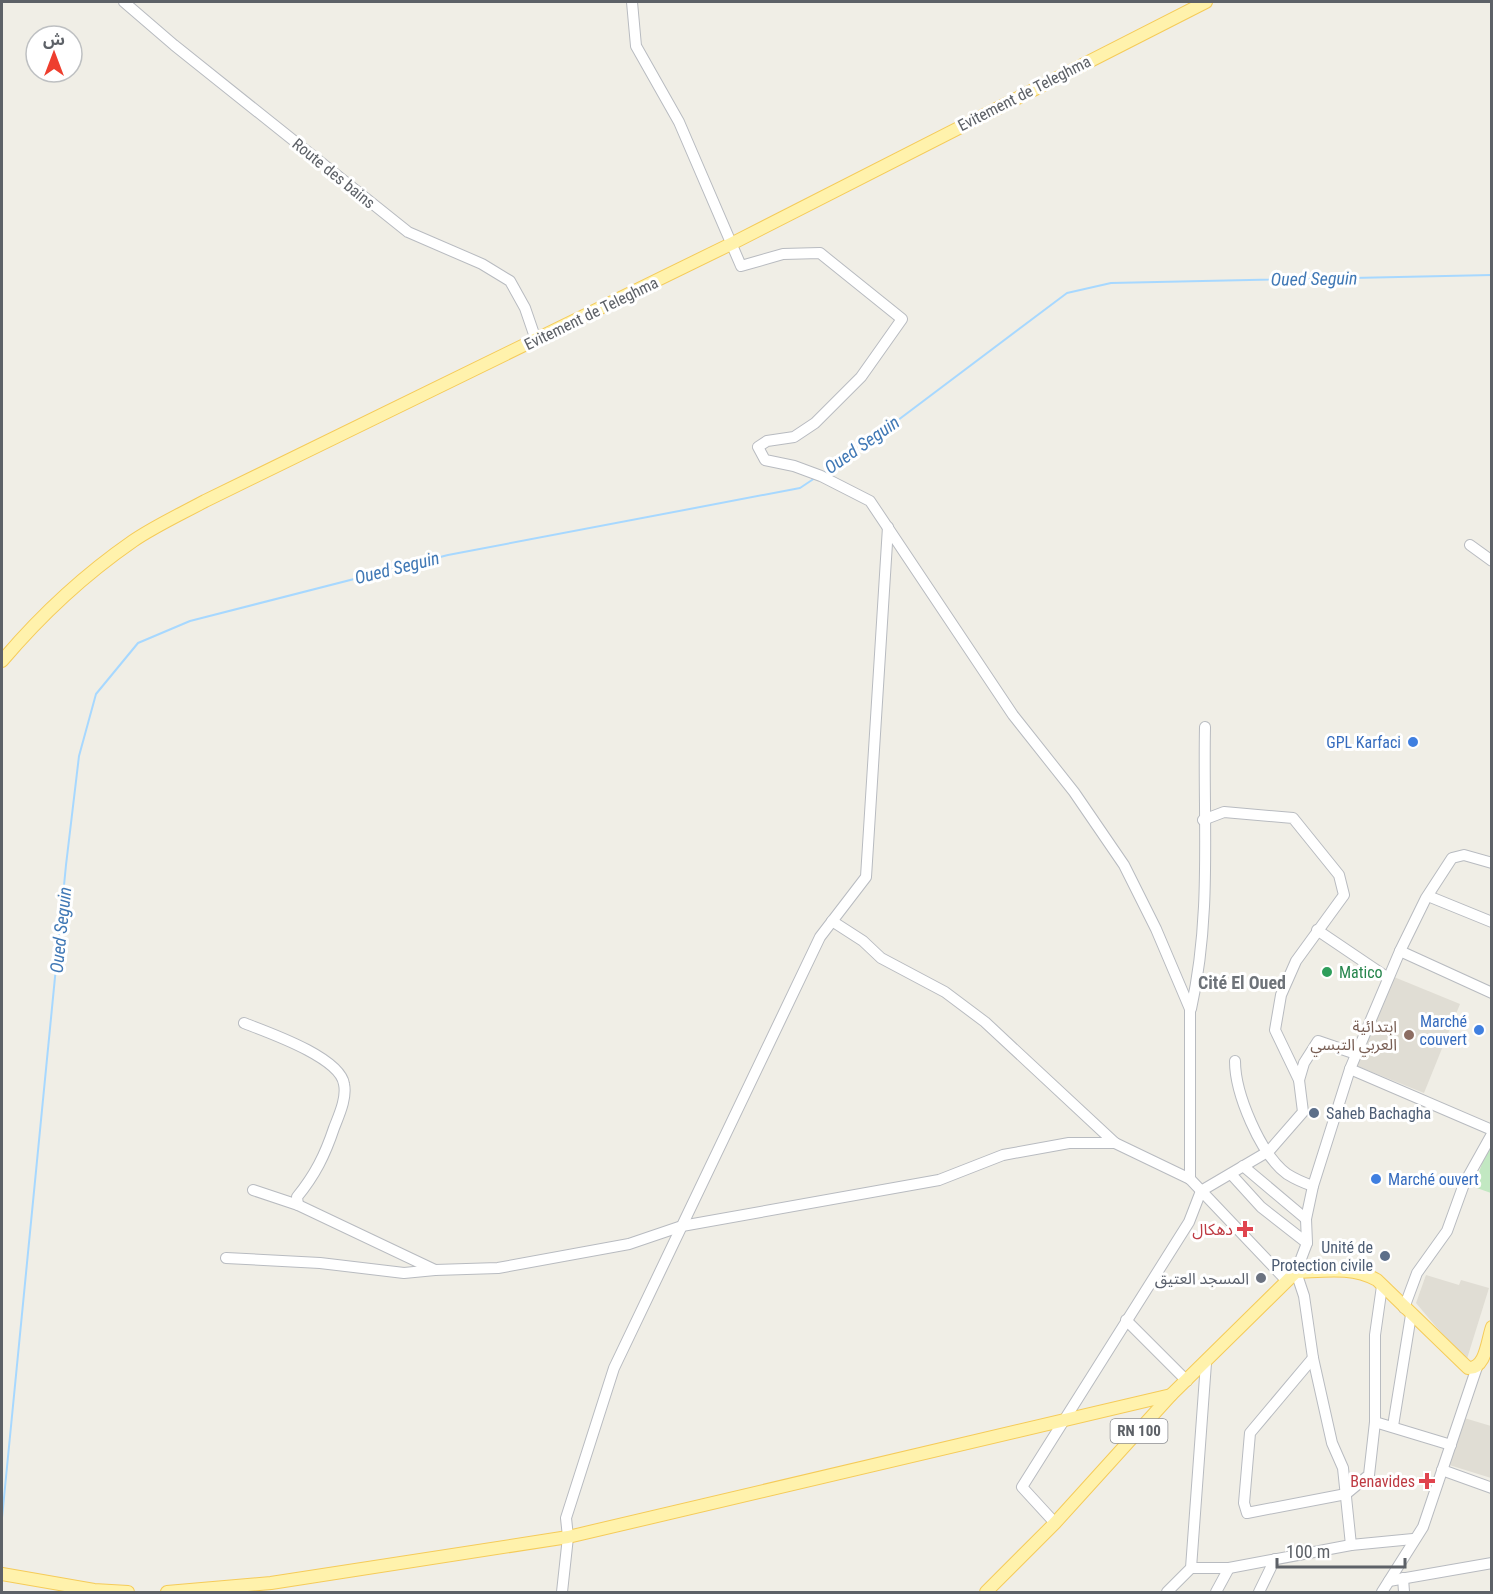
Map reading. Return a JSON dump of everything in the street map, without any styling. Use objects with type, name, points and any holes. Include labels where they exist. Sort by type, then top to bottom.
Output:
[{"type":"main road","name":"Evitement de Teleghma","points":[[2,661],[22,636],[84,578],[135,540],[205,501],[734,243],[1206,2]]},
{"type":"main road","points":[[1292,1276],[1346,1270],[1363,1272],[1382,1286],[1466,1367],[1477,1367],[1481,1363],[1491,1327]]},
{"type":"main road","name":"RN 100","points":[[986,1593],[1055,1523],[1171,1395],[1292,1276]]},
{"type":"main road","points":[[167,1593],[271,1583],[568,1537],[1171,1395]]},
{"type":"main road","points":[[2,1574],[94,1591],[128,1593]]},
{"type":"street","name":"Route des bains","points":[[124,2],[174,45],[408,232],[482,264],[510,281],[525,308],[536,340]]},
{"type":"street","points":[[632,2],[636,46],[679,122],[734,243],[741,266],[783,254],[820,253],[902,319],[861,377],[815,423],[794,436],[767,441],[758,447],[765,460],[794,466],[844,486],[870,501],[1013,716],[1074,792],[1124,866],[1156,929],[1190,1009]]},
{"type":"street","points":[[562,1593],[568,1537],[566,1518],[614,1368],[810,957],[832,921],[866,877],[888,527]]},
{"type":"street","points":[[1470,545],[1491,561]]},
{"type":"street","points":[[1190,1179],[1190,1009],[1201,966],[1207,896],[1203,820],[1205,727]]},
{"type":"street","points":[[1055,1523],[1022,1487],[1189,1222],[1201,1191],[1269,1151],[1303,1112],[1299,1080],[1275,1030],[1281,995],[1296,961],[1344,895],[1339,875],[1293,818],[1224,812],[1203,820]]},
{"type":"street","points":[[1292,1276],[1307,1243],[1306,1219],[1313,1186],[1350,1070],[1400,951],[1428,896],[1452,858],[1464,855],[1491,863]]},
{"type":"street","points":[[1428,896],[1491,922]]},
{"type":"street","points":[[832,921],[863,940],[881,958],[945,992],[985,1022],[1115,1143],[1190,1179],[1292,1276],[1304,1296],[1313,1358],[1332,1443],[1343,1468],[1351,1545]]},
{"type":"street","points":[[1317,930],[1388,978]]},
{"type":"street","points":[[1400,951],[1491,993]]},
{"type":"street","points":[[244,1023],[301,1045],[336,1070],[344,1081],[342,1104],[327,1149],[316,1173],[297,1197],[298,1205]]},
{"type":"street","points":[[1299,1080],[1304,1063],[1318,1041],[1356,1054]]},
{"type":"street","points":[[1235,1061],[1244,1105],[1269,1151],[1286,1173],[1313,1186]]},
{"type":"street","points":[[1350,1070],[1491,1132],[1464,1184],[1447,1231],[1417,1273],[1408,1311],[1393,1426]]},
{"type":"street","points":[[226,1258],[320,1263],[404,1273],[498,1268],[629,1244],[682,1226],[939,1180],[1014,1153],[1069,1143],[1115,1143]]},
{"type":"street","points":[[1242,1166],[1306,1219]]},
{"type":"street","points":[[1231,1174],[1261,1208],[1307,1243]]},
{"type":"street","points":[[253,1190],[298,1205],[435,1270]]},
{"type":"street","points":[[1313,1358],[1250,1433],[1244,1503],[1247,1513],[1346,1494],[1369,1475],[1375,1422],[1375,1335],[1382,1286]]},
{"type":"street","points":[[1126,1320],[1187,1381]]},
{"type":"street","points":[[1167,1593],[1191,1568],[1206,1363]]},
{"type":"street","points":[[1382,1593],[1413,1539],[1423,1527],[1477,1367]]},
{"type":"street","points":[[1375,1422],[1451,1445]]},
{"type":"street","points":[[1442,1470],[1491,1488]]},
{"type":"street","points":[[1191,1568],[1229,1568],[1351,1545],[1413,1539]]},
{"type":"street","points":[[1259,1593],[1275,1559]]},
{"type":"street","points":[[1389,1581],[1466,1570],[1491,1563]]},
{"type":"street","points":[[1216,1593],[1229,1568]]},
{"type":"street","points":[[1403,1578],[1404,1593]]},
{"type":"shaded area","name":"ابتدائية العربي التبسي","points":[[1394,977],[1460,1004],[1424,1093],[1357,1066]]},
{"type":"shaded area","points":[[1426,1275],[1459,1285],[1461,1280],[1489,1288],[1466,1362],[1416,1303]]},
{"type":"shaded area","points":[[1461,1417],[1491,1426],[1491,1478],[1446,1464]]},
{"type":"green space","points":[[1491,1140],[1491,1193],[1474,1187]]},
{"type":"waterway","name":"Oued Seguin","points":[[823,473],[853,454],[1067,293],[1111,283],[1492,275]]},
{"type":"waterway","name":"Oued Seguin","points":[[2,1518],[66,865],[79,756],[96,694],[138,643],[190,621],[448,555],[800,488],[815,478]]},
{"type":"place","name":"GPL Karfaci","points":[[1413,742]]},
{"type":"place","name":"Matico","points":[[1327,972]]},
{"type":"place","name":"Marché couvert","points":[[1479,1030]]},
{"type":"place","name":"ابتدائية العربي التبسي","points":[[1409,1035]]},
{"type":"place","name":"Saheb Bachagha","points":[[1314,1113]]},
{"type":"place","name":"Marché ouvert","points":[[1376,1179]]},
{"type":"place","name":"دهكال","points":[[1245,1229]]},
{"type":"place","name":"Unité de Protection civile","points":[[1385,1256]]},
{"type":"place","name":"المسجد العتيق","points":[[1261,1278]]},
{"type":"place","name":"Benavides","points":[[1427,1481]]},
{"type":"district","name":"Cité El Oued","points":[[1242,983]]}]
